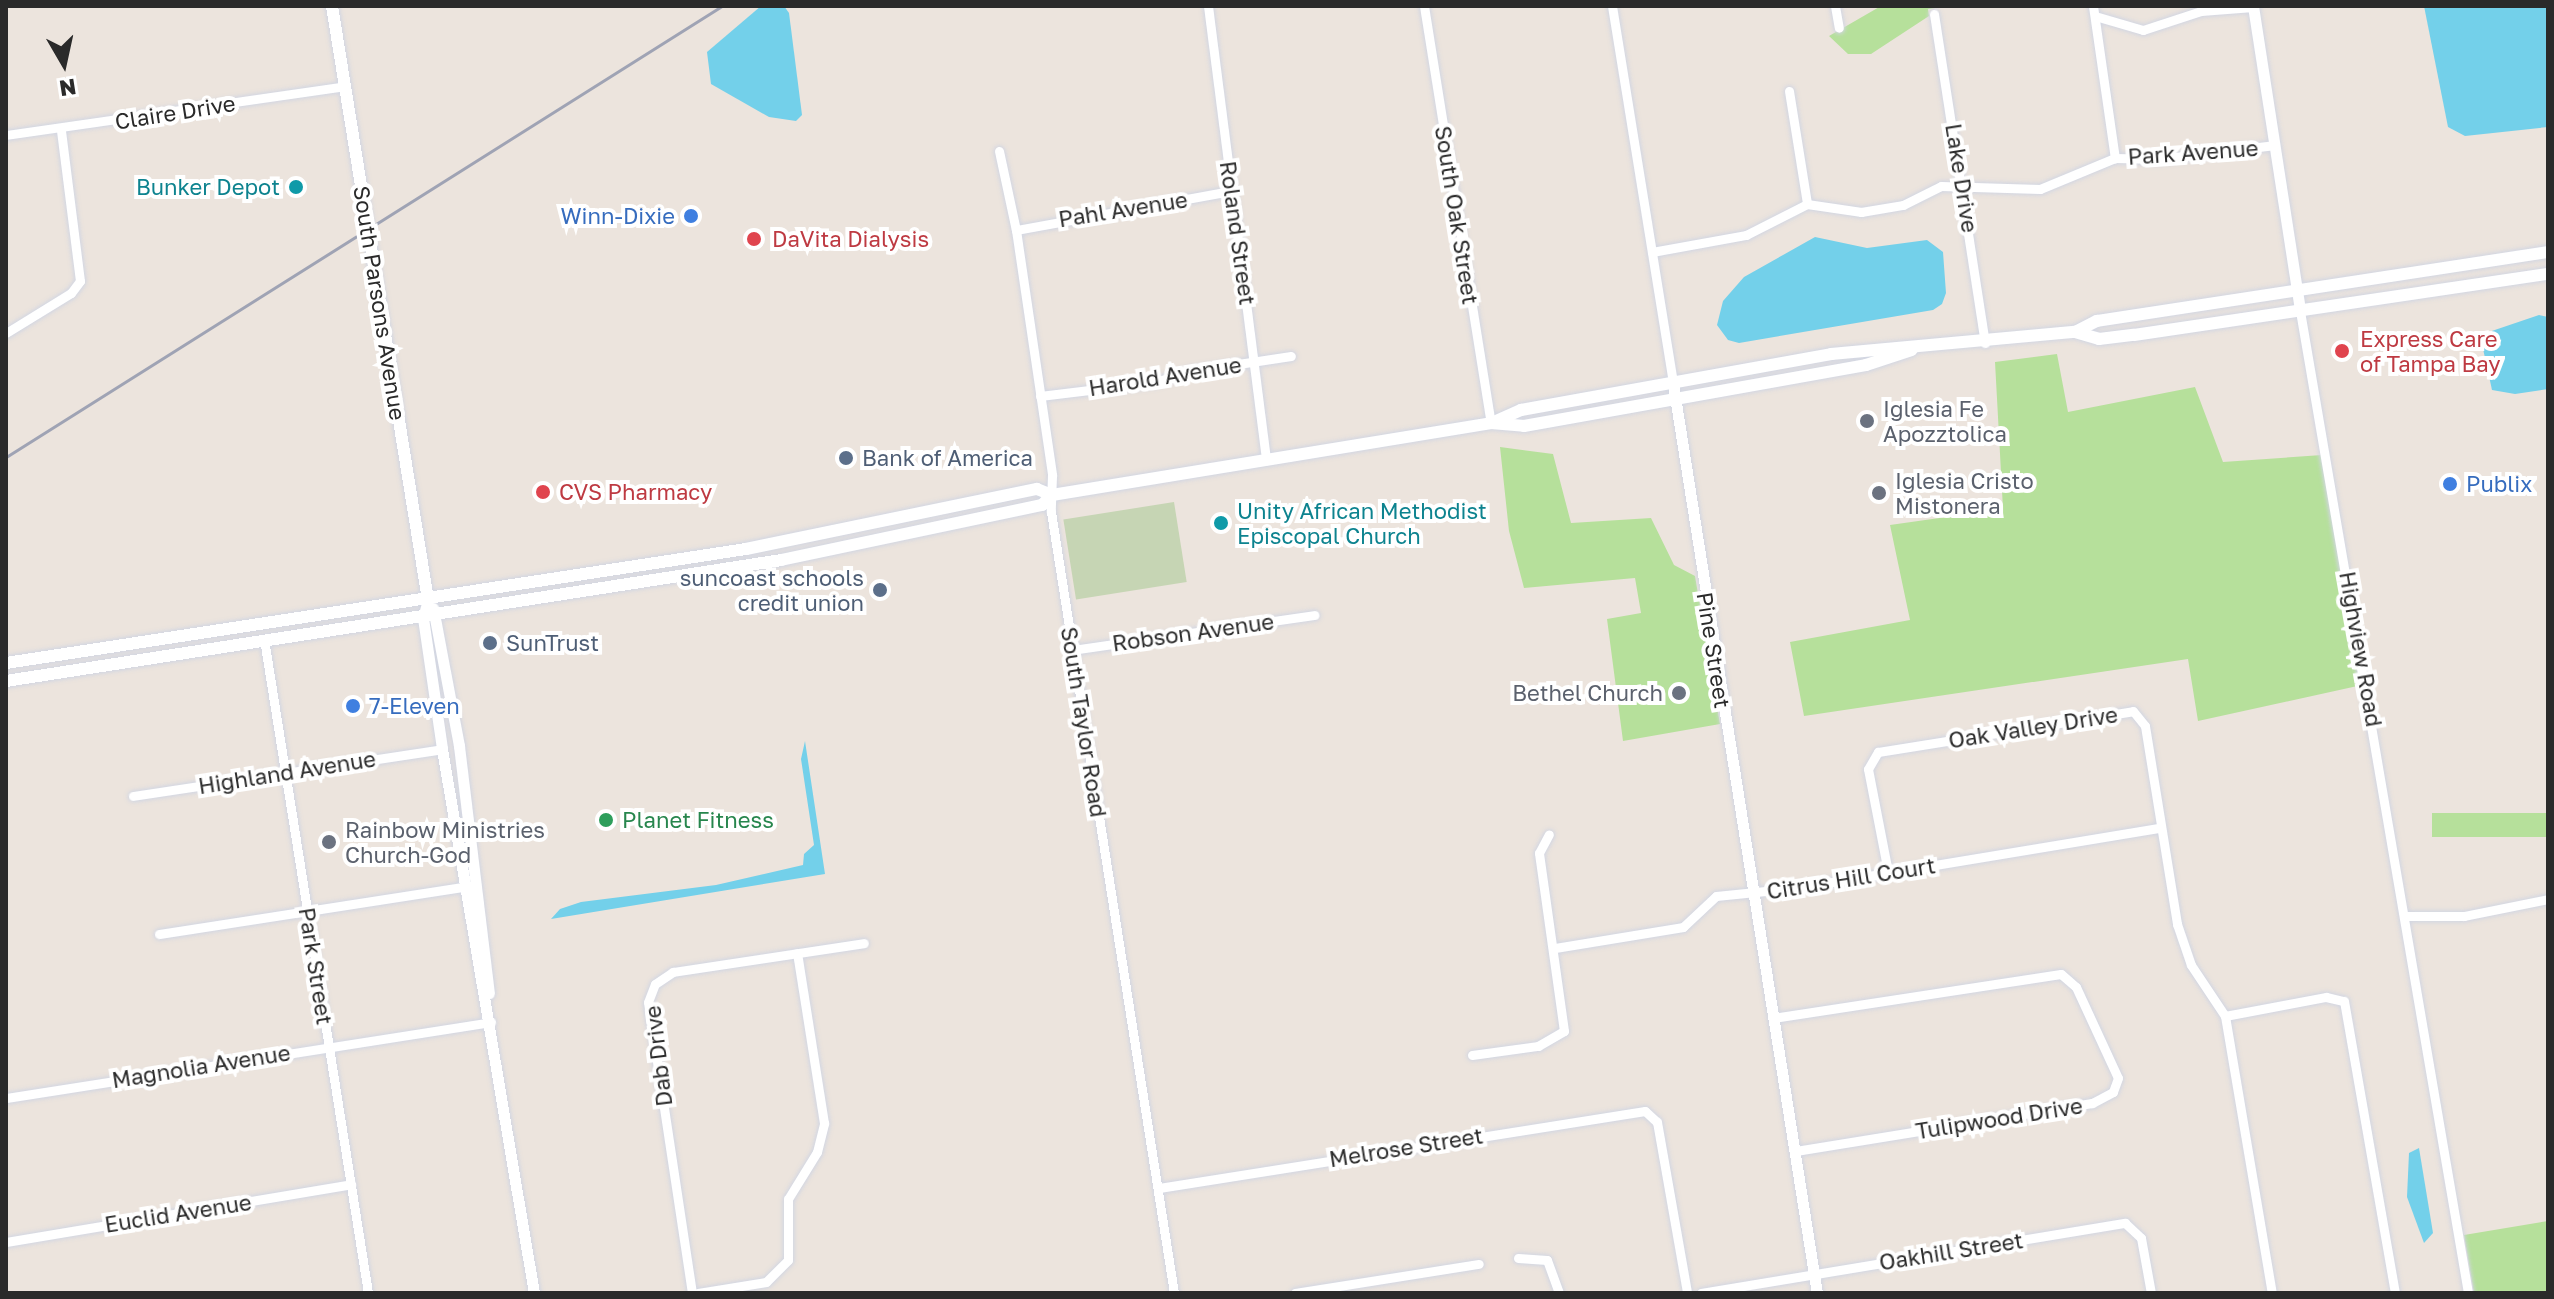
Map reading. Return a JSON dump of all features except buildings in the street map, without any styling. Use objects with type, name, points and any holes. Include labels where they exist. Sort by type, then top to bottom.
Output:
[{"type":"main road","name":"South Parsons Avenue","points":[[332,6],[428,600]]},
{"type":"main road","points":[[6,663],[428,600],[795,540],[1037,489],[1052,495],[1491,423],[1521,410],[1865,348],[1912,350],[2075,332],[2097,321],[2297,294],[2548,252]]},
{"type":"main road","points":[[2075,332],[2099,339],[2548,274]]},
{"type":"main road","points":[[1491,423],[1524,426],[1675,401],[1866,365],[1912,350]]},
{"type":"main road","points":[[6,681],[264,639],[438,616],[904,537],[1042,505],[1052,495]]},
{"type":"street","name":"Roland Street","points":[[1208,6],[1256,361],[1266,460]]},
{"type":"street","name":"South Oak Street","points":[[1424,6],[1491,423]]},
{"type":"street","name":"Pine Street","points":[[1612,6],[1817,1293]]},
{"type":"street","points":[[1835,6],[1839,28]]},
{"type":"street","points":[[2115,158],[2094,11],[2143,30],[2201,11],[2253,6]]},
{"type":"street","name":"Highview Road","points":[[2253,6],[2297,294],[2468,1293]]},
{"type":"street","name":"Lake Drive","points":[[1934,14],[1964,183],[1985,343]]},
{"type":"street","name":"Claire Drive","points":[[6,135],[61,130],[344,86]]},
{"type":"street","points":[[1652,252],[1746,235],[1807,204],[1789,91]]},
{"type":"street","points":[[6,333],[71,293],[80,281],[61,130]]},
{"type":"street","name":"Park Avenue","points":[[1807,204],[1861,212],[1903,205],[1941,186],[1964,183],[2040,189],[2115,158],[2159,159],[2275,145]]},
{"type":"street","name":"South Taylor Road","points":[[999,151],[1016,230],[1072,650],[1174,1293]]},
{"type":"street","name":"Pahl Avenue","points":[[1016,230],[1231,191]]},
{"type":"street","name":"Harold Avenue","points":[[1040,396],[1166,381],[1291,356]]},
{"type":"street","name":"South Parsons Avenue","points":[[428,600],[438,616],[471,886],[534,1293]]},
{"type":"street","name":"South Parsons Avenue","points":[[428,600],[423,618],[442,749],[471,886]]},
{"type":"street","name":"Robson Avenue","points":[[1072,650],[1314,615]]},
{"type":"street","name":"Park Street","points":[[264,639],[288,772],[368,1293]]},
{"type":"street","name":"Oak Valley Drive","points":[[1888,872],[1868,769],[1878,752],[2133,711],[2145,726],[2177,924],[2191,965],[2225,1016],[2272,1293]]},
{"type":"street","name":"Highland Avenue","points":[[133,796],[442,749]]},
{"type":"street","name":"Citrus Hill Court","points":[[1555,948],[1683,927],[1716,896],[1752,893],[2160,828]]},
{"type":"street","points":[[1472,1055],[1538,1046],[1564,1031],[1555,948],[1539,853],[1549,834]]},
{"type":"street","points":[[159,934],[471,886]]},
{"type":"street","points":[[2405,916],[2464,916],[2548,899]]},
{"type":"street","name":"Dab Drive","points":[[692,1293],[648,1002],[655,984],[673,972],[864,943]]},
{"type":"street","points":[[698,1293],[766,1282],[788,1260],[788,1199],[817,1152],[824,1123],[797,953]]},
{"type":"street","name":"Tulipwood Drive","points":[[1773,1018],[2061,974],[2076,987],[2118,1078],[2113,1092],[2092,1103],[1794,1151]]},
{"type":"street","points":[[2225,1016],[2326,997],[2344,1001],[2395,1293]]},
{"type":"street","name":"Magnolia Avenue","points":[[6,1098],[328,1045],[491,1022]]},
{"type":"street","name":"Melrose Street","points":[[1159,1188],[1633,1110],[1652,1115],[1657,1122],[1687,1293]]},
{"type":"street","name":"Euclid Avenue","points":[[6,1242],[351,1184]]},
{"type":"street","name":"Oakhill Street","points":[[1701,1293],[2125,1223],[2141,1238],[2151,1293]]},
{"type":"street","points":[[1518,1258],[1547,1260],[1559,1293]]},
{"type":"street","points":[[1295,1293],[1479,1264]]},
{"type":"green space","points":[[1881,6],[1949,6],[1928,9],[1929,16],[1871,54],[1848,54],[1829,36]]},
{"type":"green space","points":[[2057,354],[2068,412],[2195,387],[2223,462],[2322,455],[2362,685],[2198,721],[2188,659],[1804,716],[1790,642],[1910,620],[1890,525],[2003,509],[1995,362]]},
{"type":"green space","points":[[1500,447],[1553,454],[1571,523],[1651,518],[1674,565],[1695,576],[1720,724],[1623,741],[1607,619],[1641,613],[1635,578],[1524,588],[1509,531]]},
{"type":"green space","points":[[1174,502],[1187,582],[1076,600],[1063,520]]},
{"type":"green space","points":[[2432,813],[2548,813],[2548,837],[2432,837]]},
{"type":"green space","points":[[2548,1221],[2548,1293],[2474,1293],[2464,1235]]},
{"type":"water","points":[[761,6],[784,6],[789,13],[802,115],[796,121],[769,117],[711,84],[707,52]]},
{"type":"water","points":[[2424,6],[2548,6],[2548,127],[2465,136],[2448,127]]},
{"type":"water","points":[[1815,237],[1867,248],[1927,240],[1943,252],[1946,293],[1942,304],[1933,310],[1739,343],[1728,340],[1717,325],[1723,301],[1744,277]]},
{"type":"water","points":[[2539,315],[2548,317],[2548,389],[2515,394],[2492,390],[2480,335]]},
{"type":"water","points":[[805,741],[825,874],[551,919],[560,909],[581,902],[716,885],[803,865],[804,854],[814,845],[801,759]]},
{"type":"water","points":[[2419,1148],[2433,1233],[2424,1243],[2407,1197],[2409,1153]]},
{"type":"railway","points":[[6,457],[722,6]]},
{"type":"place","name":"Bunker Depot","points":[[296,187]]},
{"type":"place","name":"Winn-Dixie","points":[[691,216]]},
{"type":"place","name":"DaVita Dialysis","points":[[754,239]]},
{"type":"place","name":"Express Care of Tampa Bay","points":[[2342,351]]},
{"type":"place","name":"Iglesia Fe Apozztolica","points":[[1867,421]]},
{"type":"place","name":"Bank of America","points":[[846,458]]},
{"type":"place","name":"Publix","points":[[2450,484]]},
{"type":"place","name":"CVS Pharmacy","points":[[543,492]]},
{"type":"place","name":"Iglesia Cristo Mistonera","points":[[1879,493]]},
{"type":"place","name":"Unity African Methodist Episcopal Church","points":[[1221,523]]},
{"type":"place","name":"suncoast schools credit union","points":[[880,590]]},
{"type":"place","name":"SunTrust","points":[[490,643]]},
{"type":"place","name":"Bethel Church","points":[[1679,693]]},
{"type":"place","name":"7-Eleven","points":[[353,706]]},
{"type":"place","name":"Planet Fitness","points":[[606,820]]},
{"type":"place","name":"Rainbow Ministries Church-God","points":[[329,842]]}]
